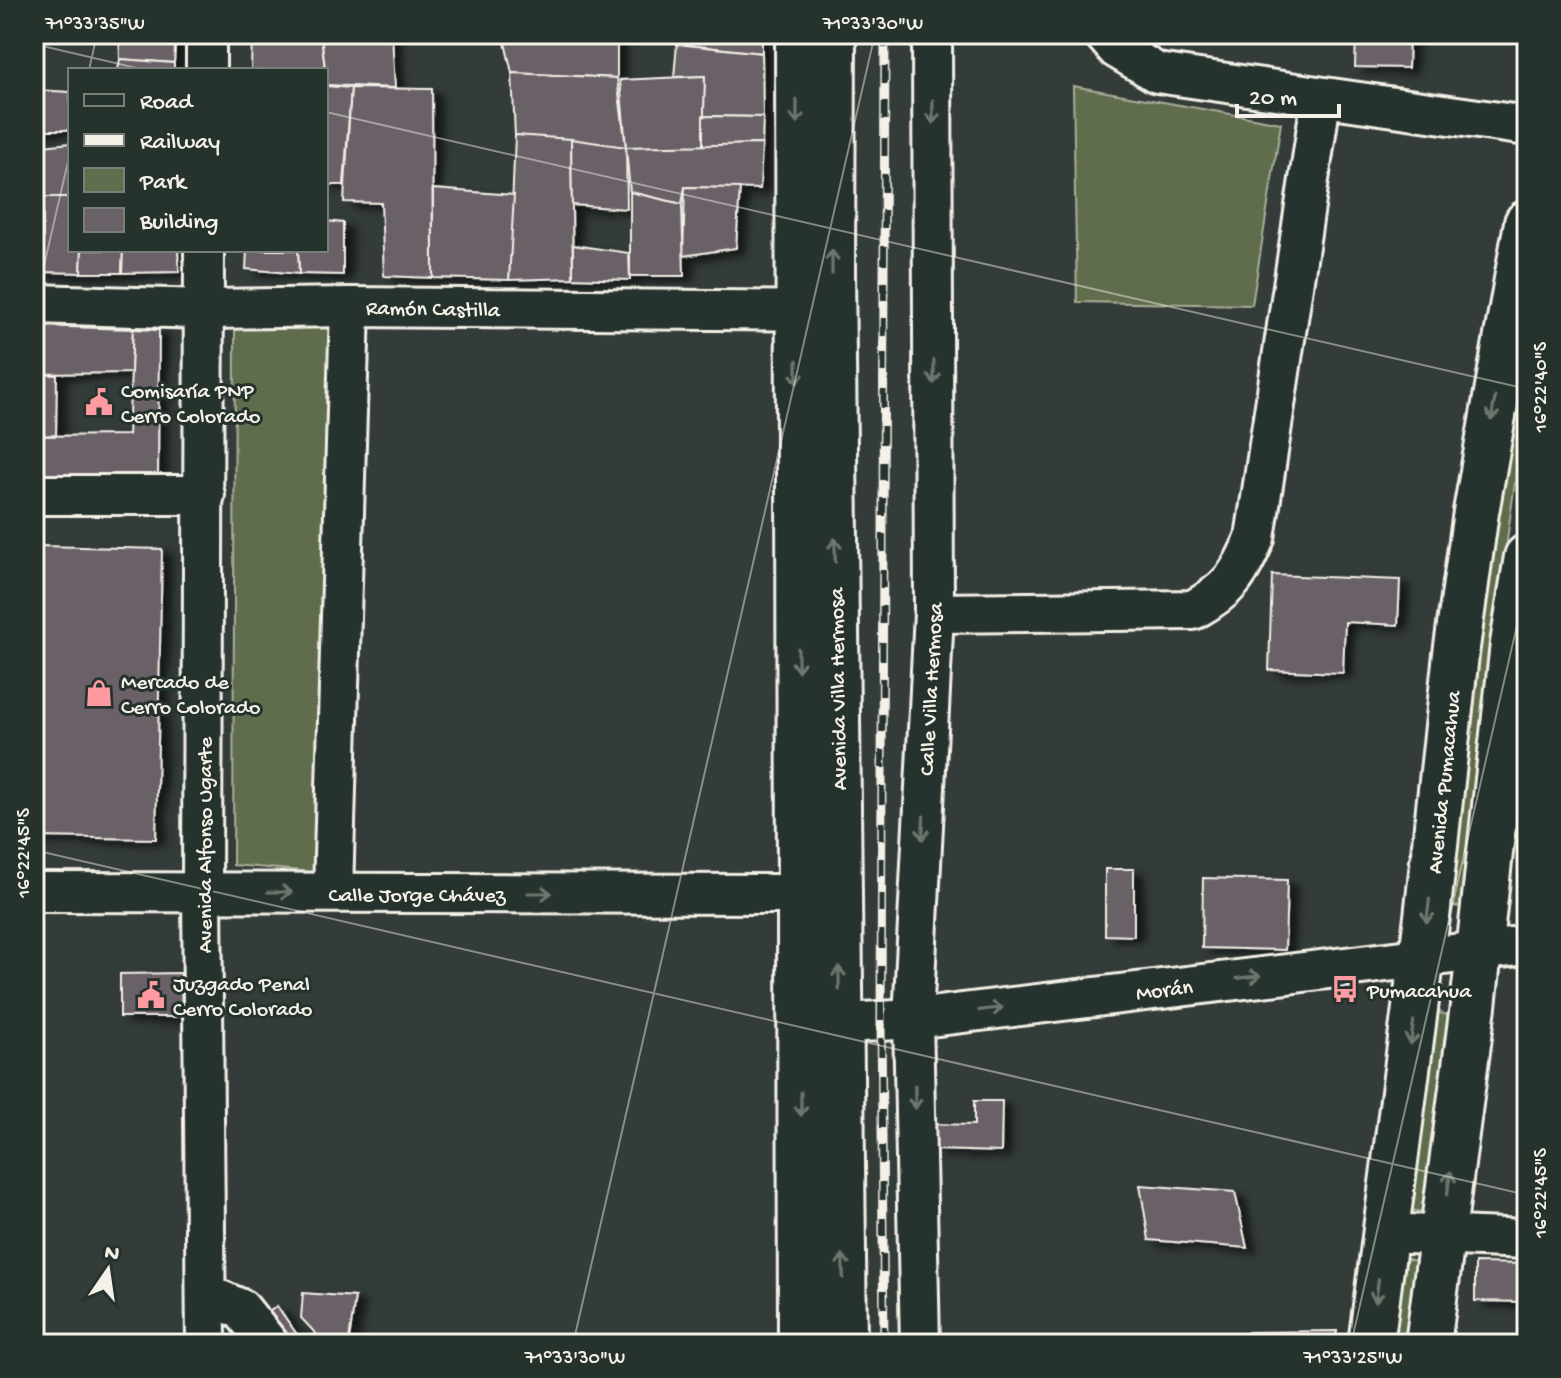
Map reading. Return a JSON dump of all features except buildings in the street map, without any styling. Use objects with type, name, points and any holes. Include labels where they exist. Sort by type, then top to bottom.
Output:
[{"type":"main road","name":"Avenida Villa Hermosa","points":[[798,34],[814,311],[820,1024],[844,1344]]},
{"type":"main road","name":"Avenida Villa Hermosa","points":[[801,1344],[820,1024],[800,894],[814,311],[833,34]]},
{"type":"main road","name":"Avenida Pumacahua","points":[[1371,1344],[1422,956],[1456,654],[1517,330],[1527,223]]},
{"type":"main road","points":[[1428,1344],[1480,951],[1513,644],[1527,557]]},
{"type":"street","points":[[206,34],[206,68]]},
{"type":"street","name":"Calle Villa Hermosa","points":[[920,1344],[913,1019],[934,613],[932,34]]},
{"type":"street","points":[[1104,34],[1117,49],[1157,73],[1321,100],[1527,126]]},
{"type":"street","points":[[934,613],[1193,610],[1223,593],[1243,566],[1255,538],[1321,100]]},
{"type":"street","name":"Avenida Alfonso Ugarte","points":[[204,252],[202,892],[206,1344]]},
{"type":"street","name":"Ramón Castilla","points":[[34,304],[204,309],[350,307],[814,311]]},
{"type":"street","points":[[333,892],[350,307]]},
{"type":"street","points":[[34,495],[205,495]]},
{"type":"street","name":"Calle Jorge Chávez","points":[[34,892],[800,894]]},
{"type":"street","name":"Morán","points":[[820,1024],[913,1019],[1527,945]]},
{"type":"street","points":[[1384,1233],[1527,1239]]},
{"type":"street","points":[[206,1294],[241,1309],[269,1344]]},
{"type":"green space","points":[[1073,86],[1281,123],[1252,305],[1077,302]]},
{"type":"green space","points":[[332,327],[324,873],[233,865],[235,328]]},
{"type":"green space","points":[[1515,375],[1527,377],[1527,396],[1492,648],[1465,907],[1450,906],[1491,543]]},
{"type":"green space","points":[[1436,1012],[1448,1015],[1424,1212],[1409,1210]]},
{"type":"green space","points":[[1404,1258],[1417,1261],[1406,1344],[1392,1344]]},
{"type":"railway","points":[[884,1344],[881,1021],[885,34]]},
{"type":"place","name":"Comisaría PNP Cerro Colorado","points":[[99,402]]},
{"type":"place","name":"Mercado de Cerro Colorado","points":[[99,693]]},
{"type":"place","name":"Pumacahua","points":[[1345,989]]},
{"type":"place","name":"Juzgado Penal Cerro Colorado","points":[[151,995]]}]
